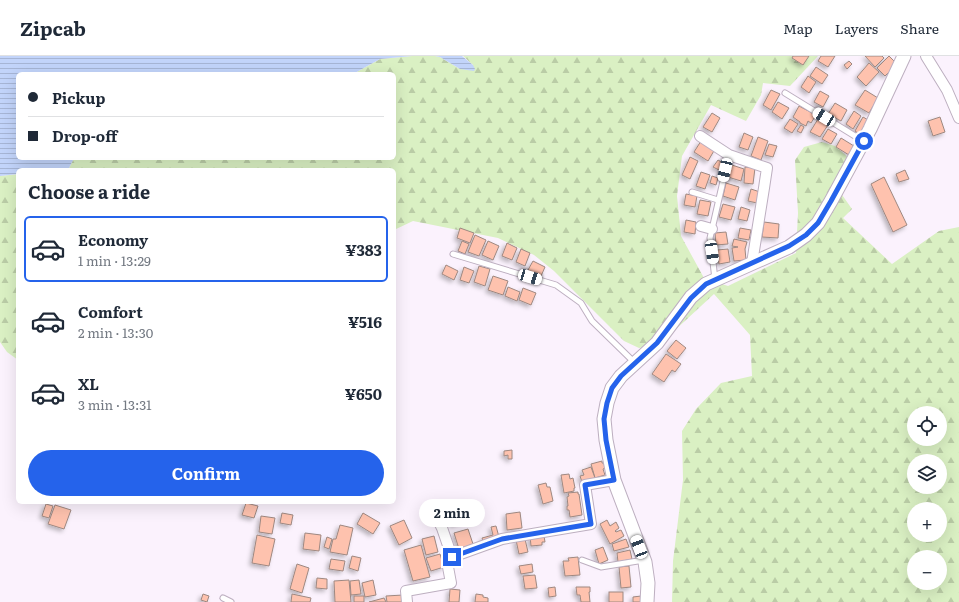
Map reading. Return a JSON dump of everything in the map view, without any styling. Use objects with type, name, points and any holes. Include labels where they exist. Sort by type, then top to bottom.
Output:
[{"type":"street","points":[[647,602],[648,583],[644,560],[614,480],[606,440],[604,419],[612,388],[621,376],[657,343],[691,298],[706,284],[789,246],[806,235],[818,223],[864,141],[904,56]]},
{"type":"street","points":[[926,56],[947,90],[959,118]]},
{"type":"street","points":[[700,136],[728,155],[767,168],[752,263]]},
{"type":"street","points":[[701,226],[712,229]]},
{"type":"street","points":[[452,557],[502,539],[591,524],[585,485],[614,480]]},
{"type":"street","points":[[407,602],[406,591],[451,584],[448,566],[452,557],[442,528],[436,516]]},
{"type":"lane","points":[[785,93],[864,141]]},
{"type":"lane","points":[[716,280],[710,238],[728,155]]},
{"type":"lane","points":[[692,192],[718,200]]},
{"type":"lane","points":[[453,254],[556,285],[581,303],[592,321],[636,363]]},
{"type":"lane","points":[[582,560],[601,567],[644,560]]},
{"type":"lane","points":[[223,598],[231,602]]},
{"type":"green space","points":[[412,56],[440,57],[460,69],[473,65],[463,56],[818,56],[790,86],[763,83],[761,95],[746,121],[711,105],[682,156],[677,196],[681,236],[704,278],[728,286],[796,253],[798,213],[795,160],[804,147],[822,142],[835,146],[849,158],[833,182],[852,209],[843,218],[892,264],[939,231],[959,227],[959,602],[672,602],[673,561],[683,480],[682,431],[696,409],[721,383],[752,376],[750,335],[714,294],[660,344],[639,348],[624,341],[554,271],[534,255],[498,238],[413,221],[396,229],[396,168],[69,168],[73,160],[396,160],[396,72],[357,72],[380,59]]},
{"type":"green space","points":[[16,174],[16,359],[7,352],[0,342],[0,176]]},
{"type":"water","points":[[0,56],[412,56],[380,59],[357,72],[16,72],[16,160],[73,160],[69,168],[16,168],[16,174],[0,176]]},
{"type":"water","points":[[435,56],[462,56],[473,65],[475,69],[474,71],[460,69],[440,57]]},
{"type":"building","points":[[793,56],[809,56],[803,65],[792,58]]},
{"type":"building","points":[[821,56],[835,56],[828,67],[818,61]]},
{"type":"building","points":[[865,56],[882,56],[884,58],[875,67]]},
{"type":"building","points":[[889,56],[897,64],[885,76],[877,68]]},
{"type":"building","points":[[849,61],[852,64],[847,69],[844,65]]},
{"type":"building","points":[[869,63],[879,72],[866,86],[857,77]]},
{"type":"building","points":[[816,67],[828,75],[822,84],[810,76]]},
{"type":"building","points":[[808,76],[816,82],[809,93],[801,87]]},
{"type":"building","points":[[771,90],[780,94],[771,110],[763,105]]},
{"type":"building","points":[[865,90],[878,98],[869,113],[855,105]]},
{"type":"building","points":[[820,91],[829,96],[823,107],[814,102]]},
{"type":"building","points":[[778,102],[789,108],[782,119],[772,112]]},
{"type":"building","points":[[835,103],[847,110],[841,121],[828,114]]},
{"type":"building","points":[[799,106],[816,115],[811,123],[808,121],[806,126],[793,117]]},
{"type":"building","points":[[854,111],[861,116],[853,129],[846,124]]},
{"type":"building","points":[[712,113],[720,118],[712,132],[703,127]]},
{"type":"building","points":[[863,117],[870,121],[862,136],[855,131]]},
{"type":"building","points":[[940,117],[945,132],[933,136],[928,121]]},
{"type":"building","points":[[790,119],[798,124],[792,133],[784,128]]},
{"type":"building","points":[[818,119],[828,125],[820,137],[810,132]]},
{"type":"building","points":[[801,125],[804,127],[801,133],[797,131]]},
{"type":"building","points":[[828,129],[837,134],[831,144],[822,139]]},
{"type":"building","points":[[744,133],[753,137],[748,150],[739,147]]},
{"type":"building","points":[[758,137],[768,141],[761,160],[751,156]]},
{"type":"building","points":[[841,138],[854,146],[849,155],[836,147]]},
{"type":"building","points":[[701,141],[715,149],[708,161],[694,152]]},
{"type":"building","points":[[769,144],[777,146],[773,157],[765,155]]},
{"type":"building","points":[[690,157],[698,161],[690,179],[682,175]]},
{"type":"building","points":[[718,160],[723,163],[719,170],[713,167]]},
{"type":"building","points":[[732,165],[744,169],[741,181],[728,177]]},
{"type":"building","points":[[745,167],[755,168],[753,184],[744,183]]},
{"type":"building","points":[[905,170],[909,179],[899,182],[896,174]]},
{"type":"building","points":[[701,172],[710,175],[705,189],[696,186]]},
{"type":"building","points":[[712,176],[718,178],[716,185],[710,183]]},
{"type":"building","points":[[884,177],[907,225],[893,232],[871,184]]},
{"type":"building","points":[[726,183],[739,187],[735,200],[723,196]]},
{"type":"building","points":[[751,189],[760,192],[757,203],[748,201]]},
{"type":"building","points":[[686,194],[697,196],[695,207],[684,205]]},
{"type":"building","points":[[700,200],[711,202],[708,216],[697,214]]},
{"type":"building","points":[[723,204],[735,207],[731,220],[719,217]]},
{"type":"building","points":[[741,207],[750,210],[747,221],[738,219]]},
{"type":"building","points":[[686,220],[696,222],[695,234],[684,232]]},
{"type":"building","points":[[764,222],[779,224],[778,238],[762,237]]},
{"type":"building","points":[[460,228],[474,233],[470,243],[457,238]]},
{"type":"building","points":[[740,228],[751,230],[749,240],[738,238]]},
{"type":"building","points":[[726,232],[728,244],[716,245],[715,233]]},
{"type":"building","points":[[475,235],[486,240],[479,256],[468,252]]},
{"type":"building","points":[[734,239],[747,242],[745,249],[746,260],[734,261],[732,248],[738,247],[732,246]]},
{"type":"building","points":[[462,241],[469,244],[465,254],[458,251]]},
{"type":"building","points":[[488,241],[499,246],[493,260],[482,255]]},
{"type":"building","points":[[507,243],[517,248],[512,260],[502,256]]},
{"type":"building","points":[[521,249],[530,253],[525,266],[516,262]]},
{"type":"building","points":[[728,249],[730,262],[719,264],[717,250]]},
{"type":"building","points":[[533,261],[545,267],[541,276],[528,270]]},
{"type":"building","points":[[446,265],[458,271],[454,280],[442,274]]},
{"type":"building","points":[[479,266],[490,269],[485,286],[474,282]]},
{"type":"building","points":[[464,267],[474,271],[469,283],[460,280]]},
{"type":"building","points":[[493,276],[508,281],[503,295],[488,290]]},
{"type":"building","points":[[508,287],[520,292],[517,301],[505,296]]},
{"type":"building","points":[[523,288],[536,293],[531,305],[519,300]]},
{"type":"building","points":[[676,340],[686,348],[677,359],[667,351]]},
{"type":"building","points":[[666,354],[681,364],[675,372],[672,370],[664,382],[652,374]]},
{"type":"building","points":[[512,450],[512,459],[508,459],[508,455],[504,456],[504,451]]},
{"type":"building","points":[[602,461],[602,463],[604,463],[605,468],[603,469],[605,475],[595,478],[591,464]]},
{"type":"building","points":[[591,467],[595,478],[582,482],[580,476],[584,475],[582,470]]},
{"type":"building","points":[[569,474],[570,479],[573,478],[575,488],[574,491],[564,493],[561,475]]},
{"type":"building","points":[[546,483],[547,487],[550,487],[553,501],[543,504],[538,485]]},
{"type":"building","points":[[578,492],[582,515],[570,517],[569,510],[567,510],[568,493]]},
{"type":"building","points":[[46,504],[53,506],[49,518],[42,516]]},
{"type":"building","points":[[246,504],[258,506],[254,518],[242,515]]},
{"type":"building","points":[[55,505],[71,510],[64,529],[48,524]]},
{"type":"building","points":[[468,510],[471,518],[453,525],[450,517]]},
{"type":"building","points":[[520,512],[522,528],[507,530],[506,514]]},
{"type":"building","points":[[282,513],[293,515],[291,525],[280,523]]},
{"type":"building","points":[[363,513],[380,523],[373,534],[357,524]]},
{"type":"building","points":[[261,516],[275,518],[272,534],[259,532]]},
{"type":"building","points":[[404,520],[412,538],[399,545],[390,526]]},
{"type":"building","points":[[607,520],[610,526],[616,522],[619,528],[615,531],[621,530],[624,536],[610,544],[600,524]]},
{"type":"building","points":[[340,525],[353,528],[347,555],[330,552],[333,539],[336,539]]},
{"type":"building","points":[[496,526],[499,537],[483,541],[482,538],[493,535],[491,527]]},
{"type":"building","points":[[468,529],[473,544],[459,549],[454,533]]},
{"type":"building","points":[[305,533],[321,535],[319,551],[303,549]]},
{"type":"building","points":[[257,535],[275,539],[269,566],[252,563]]},
{"type":"building","points":[[434,536],[438,552],[426,555],[422,539]]},
{"type":"building","points":[[530,536],[544,536],[545,542],[542,542],[542,545],[531,546]]},
{"type":"building","points":[[327,537],[332,539],[329,549],[324,547]]},
{"type":"building","points":[[525,539],[528,552],[519,554],[516,540]]},
{"type":"building","points":[[626,539],[629,547],[614,551],[612,544]]},
{"type":"building","points":[[421,545],[430,577],[413,581],[404,550]]},
{"type":"building","points":[[603,547],[608,560],[599,564],[595,550]]},
{"type":"building","points":[[630,550],[632,559],[618,562],[617,553]]},
{"type":"building","points":[[440,554],[444,567],[431,571],[426,558]]},
{"type":"building","points":[[352,556],[361,558],[358,571],[349,568]]},
{"type":"building","points":[[578,557],[580,575],[565,576],[563,561],[569,561],[568,558]]},
{"type":"building","points":[[331,559],[345,561],[343,571],[329,569]]},
{"type":"building","points":[[297,564],[309,568],[302,593],[290,589]]},
{"type":"building","points":[[532,564],[533,572],[521,574],[519,566]]},
{"type":"building","points":[[629,566],[631,587],[621,588],[619,567]]},
{"type":"building","points":[[535,575],[537,588],[525,589],[523,576]]},
{"type":"building","points":[[317,578],[327,579],[327,589],[316,588]]},
{"type":"building","points":[[349,580],[351,602],[335,602],[334,581]]},
{"type":"building","points":[[359,580],[361,594],[351,595],[350,581]]},
{"type":"building","points":[[373,580],[376,595],[365,597],[362,583]]},
{"type":"building","points":[[555,587],[556,596],[549,597],[548,588]]},
{"type":"building","points":[[576,587],[590,587],[590,602],[581,602],[580,595],[577,595]]},
{"type":"building","points":[[450,589],[460,590],[459,602],[449,602]]},
{"type":"building","points":[[609,592],[623,592],[623,602],[609,602]]},
{"type":"building","points":[[203,594],[209,596],[207,602],[201,600]]},
{"type":"building","points":[[292,594],[311,598],[310,602],[291,602]]},
{"type":"building","points":[[476,594],[483,595],[483,597],[488,598],[488,602],[475,602]]},
{"type":"building","points":[[403,595],[404,602],[387,602],[386,596]]},
{"type":"building","points":[[354,596],[364,596],[364,602],[354,602]]},
{"type":"building","points":[[641,596],[641,602],[633,602],[633,597]]},
{"type":"building","points":[[384,598],[386,602],[369,602]]},
{"type":"route","points":[[452,557],[502,539],[591,524],[585,485],[614,480],[606,440],[604,419],[612,388],[621,376],[657,343],[691,298],[706,284],[789,246],[806,235],[818,223],[864,141]]}]
